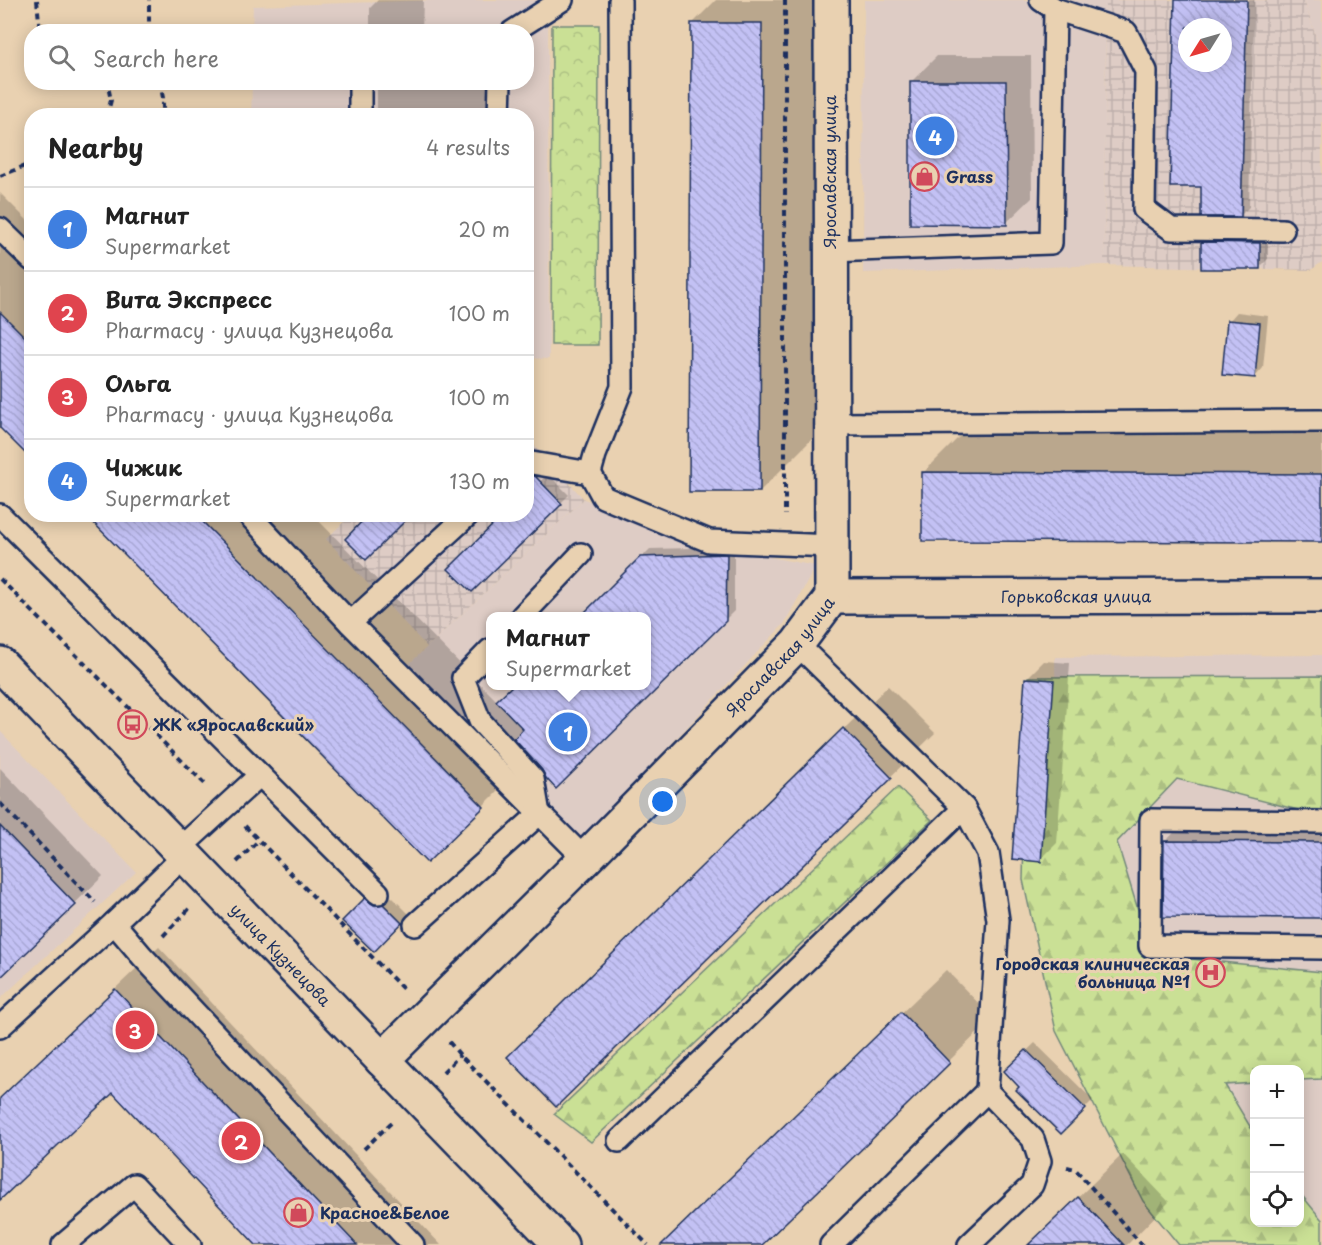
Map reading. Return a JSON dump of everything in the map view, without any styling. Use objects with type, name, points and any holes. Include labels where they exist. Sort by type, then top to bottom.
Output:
[{"type":"street","name":"Ярославская улица","points":[[382,1060],[797,644],[832,597],[831,0]]},
{"type":"street","name":"Горьковская улица","points":[[832,597],[1322,596]]},
{"type":"street","name":"улица Кузнецова","points":[[0,664],[561,1245]]},
{"type":"lane","points":[[524,24],[562,0]]},
{"type":"lane","points":[[620,0],[622,387],[590,473],[603,497],[709,541],[832,546]]},
{"type":"lane","points":[[830,251],[1051,243],[1048,4],[1126,32],[1146,71],[1144,209],[1171,229],[1283,230]]},
{"type":"lane","points":[[360,90],[360,108]]},
{"type":"lane","points":[[500,90],[500,108]]},
{"type":"lane","points":[[0,229],[24,253]]},
{"type":"lane","points":[[831,424],[1321,422]]},
{"type":"lane","points":[[534,463],[590,473]]},
{"type":"lane","points":[[0,515],[378,893]]},
{"type":"lane","points":[[255,522],[350,623],[585,859]]},
{"type":"lane","points":[[350,623],[460,522]]},
{"type":"lane","points":[[526,612],[581,554]]},
{"type":"lane","points":[[797,644],[964,808],[988,853],[998,920],[987,1091],[831,1245]]},
{"type":"lane","points":[[486,654],[463,678],[480,721],[533,779],[539,814]]},
{"type":"lane","points":[[0,1027],[114,923],[260,775]]},
{"type":"lane","points":[[620,1141],[964,808]]},
{"type":"lane","points":[[415,925],[539,814]]},
{"type":"lane","points":[[1322,822],[1151,820],[1150,946],[1322,948]]},
{"type":"lane","points":[[114,923],[142,956],[413,1245]]},
{"type":"lane","points":[[969,1245],[1032,1185],[1040,1161],[1033,1139],[987,1091]]},
{"type":"lane","points":[[63,1245],[134,1185],[190,1245]]},
{"type":"path","points":[[37,0],[38,24]]},
{"type":"path","points":[[149,0],[149,24]]},
{"type":"path","points":[[784,0],[785,544]]},
{"type":"path","points":[[108,108],[111,100],[109,90]]},
{"type":"path","points":[[162,90],[163,108]]},
{"type":"path","points":[[0,176],[24,166]]},
{"type":"path","points":[[0,579],[227,806],[266,849],[428,1014],[460,1055],[648,1245]]},
{"type":"path","points":[[0,802],[114,923]]},
{"type":"path","points":[[1040,1161],[1075,1169],[1142,1245]]},
{"type":"shaded area","points":[[439,0],[548,0],[549,359],[534,358],[534,108],[251,108],[252,90],[534,90],[534,24],[252,24],[253,6]]},
{"type":"shaded area","points":[[864,0],[1106,0],[1104,265],[863,273]]},
{"type":"shaded area","points":[[1106,0],[1304,0],[1322,56],[1322,262],[1311,270],[1104,265]]},
{"type":"shaded area","points":[[1304,0],[1322,0],[1322,56]]},
{"type":"shaded area","points":[[534,445],[584,499],[427,647],[326,539],[344,522],[534,522]]},
{"type":"shaded area","points":[[584,499],[702,544],[816,566],[784,624],[580,841],[409,664]]},
{"type":"shaded area","name":"Городская клиническая больница №1","points":[[1322,655],[1322,1245],[1236,1245],[1057,877],[1055,657]]},
{"type":"shaded area","points":[[0,731],[136,872],[0,999]]},
{"type":"green space","points":[[552,25],[599,25],[598,345],[551,345]]},
{"type":"green space","name":"Городская клиническая больница №1","points":[[1322,676],[1322,816],[1177,779],[1117,842],[1152,955],[1322,972],[1322,1079],[1304,1080],[1304,1065],[1250,1065],[1250,1083],[1225,1085],[1250,1126],[1250,1227],[1304,1227],[1304,1198],[1322,1220],[1322,1245],[1179,1245],[1143,1201],[1056,1031],[1023,880],[1028,677]]},
{"type":"green space","points":[[898,787],[932,820],[591,1142],[554,1114]]},
{"type":"building","points":[[1175,0],[1247,0],[1241,217],[1201,217],[1201,187],[1170,187]]},
{"type":"building","points":[[691,23],[762,23],[760,492],[689,492]]},
{"type":"building","points":[[910,81],[1006,81],[1007,225],[910,224]]},
{"type":"building","points":[[1201,242],[1260,243],[1260,269],[1201,269]]},
{"type":"building","points":[[0,312],[24,336],[24,452],[0,428]]},
{"type":"building","points":[[1227,320],[1260,323],[1255,378],[1222,375]]},
{"type":"building","points":[[922,472],[1322,474],[1322,542],[922,541]]},
{"type":"building","points":[[534,476],[562,504],[472,592],[448,569],[496,522],[534,522]]},
{"type":"building","points":[[93,522],[203,522],[484,807],[427,863]]},
{"type":"building","points":[[361,522],[404,522],[366,560],[345,539]]},
{"type":"building","points":[[727,554],[726,621],[556,789],[514,739],[523,729],[496,701],[508,690],[651,690],[651,612],[585,612],[640,557]]},
{"type":"building","points":[[1025,678],[1054,680],[1041,862],[1012,859]]},
{"type":"building","points":[[843,728],[892,778],[556,1107],[507,1057]]},
{"type":"building","points":[[0,826],[76,905],[0,978]]},
{"type":"building","points":[[1164,841],[1322,842],[1322,918],[1163,917]]},
{"type":"building","points":[[365,898],[374,905],[383,904],[402,923],[374,952],[342,921]]},
{"type":"building","points":[[115,989],[357,1245],[256,1245],[113,1093],[0,1200],[0,1098]]},
{"type":"building","points":[[901,1012],[950,1063],[865,1146],[762,1245],[661,1245]]},
{"type":"building","points":[[1026,1050],[1086,1109],[1061,1134],[1016,1090],[1019,1087],[1004,1071]]},
{"type":"building","points":[[1078,1197],[1124,1245],[1028,1245]]},
{"type":"place","name":"Чижик","points":[[935,136]]},
{"type":"place","name":"Grass","points":[[925,177]]},
{"type":"place","name":"ЖК «Ярославский»","points":[[132,725]]},
{"type":"place","name":"Магнит","points":[[568,732]]},
{"type":"place","name":"Городская клиническая больница №1","points":[[1211,973]]},
{"type":"place","name":"Ольга","points":[[135,1030]]},
{"type":"place","name":"Вита Экспресс","points":[[241,1141]]},
{"type":"place","name":"Красное&Белое","points":[[299,1213]]}]
